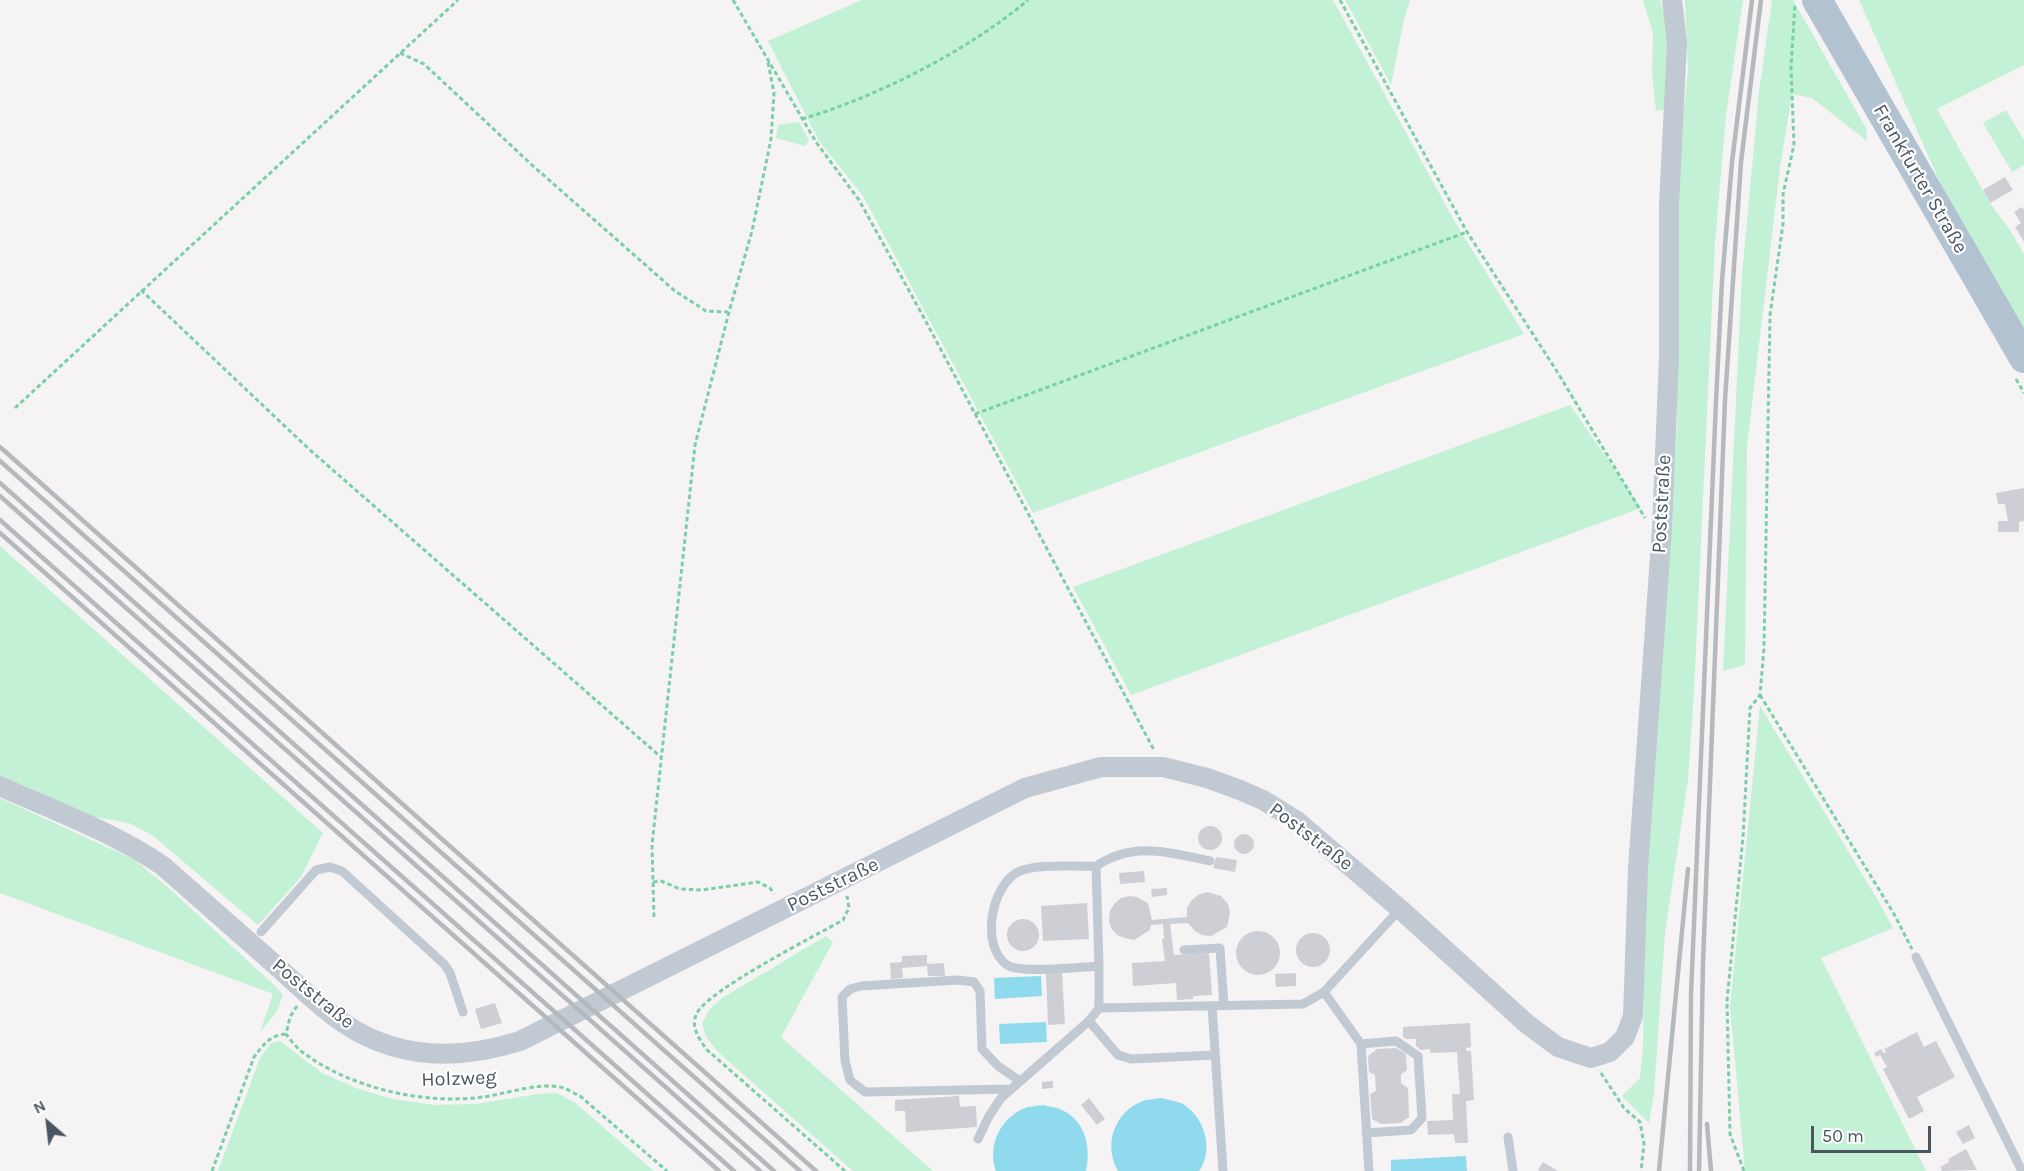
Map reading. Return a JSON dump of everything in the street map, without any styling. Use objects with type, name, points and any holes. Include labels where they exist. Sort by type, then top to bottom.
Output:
[{"type":"main road","name":"Frankfurter Straße","points":[[1817,0],[2024,358]]},
{"type":"street","name":"Poststraße","points":[[0,786],[105,833],[144,853],[163,866],[345,1024],[382,1043],[413,1051],[469,1054],[520,1041],[1025,788],[1101,767],[1163,767],[1207,778],[1263,800],[1297,820],[1527,1024],[1558,1047],[1591,1058],[1610,1052],[1625,1037],[1633,1016],[1638,869],[1662,528],[1670,357],[1669,204],[1677,42],[1672,0]]},
{"type":"lane","points":[[1099,966],[1022,969],[1007,965],[997,953],[992,939],[992,919],[997,900],[1006,881],[1019,871],[1037,868],[1096,866],[1111,856],[1122,853],[1166,852],[1210,861]]},
{"type":"lane","points":[[978,1139],[1001,1098],[1089,1021],[1099,1008],[1096,866]]},
{"type":"lane","points":[[261,932],[316,870],[330,867],[342,871],[444,964],[450,973],[463,1012]]},
{"type":"lane","points":[[1099,1008],[1303,1004],[1324,992],[1400,909]]},
{"type":"lane","points":[[1184,950],[1220,948],[1224,1006]]},
{"type":"lane","points":[[1916,957],[2022,1171]]},
{"type":"lane","points":[[1010,1089],[865,1092],[849,1080],[842,1021],[842,997],[850,989],[861,986],[974,981],[980,991],[982,1048],[998,1066],[1020,1081]]},
{"type":"lane","points":[[1324,992],[1361,1044],[1369,1171]]},
{"type":"lane","points":[[1212,1006],[1223,1171]]},
{"type":"lane","points":[[1089,1021],[1118,1055],[1131,1059],[1214,1054]]},
{"type":"lane","points":[[1361,1044],[1395,1041],[1418,1056],[1422,1119],[1411,1130],[1366,1133]]},
{"type":"lane","points":[[1508,1137],[1513,1171]]},
{"type":"path","points":[[15,408],[458,0]]},
{"type":"path","points":[[733,0],[816,142],[859,200],[1163,767]]},
{"type":"path","points":[[802,119],[860,98],[943,57],[1028,0]]},
{"type":"path","points":[[1340,0],[1467,232],[1558,373],[1646,519],[1662,528]]},
{"type":"path","points":[[1744,1171],[1730,1134],[1727,1001],[1743,837],[1750,708],[1760,695],[1764,648],[1770,315],[1783,224],[1783,194],[1794,145],[1791,67],[1796,0]]},
{"type":"path","points":[[399,53],[424,64],[532,165],[675,291],[706,311],[729,312]]},
{"type":"path","points":[[654,917],[652,845],[695,446],[752,231],[771,139],[774,93],[767,59]]},
{"type":"path","points":[[975,414],[1467,232]]},
{"type":"path","points":[[141,290],[310,450],[662,758]]},
{"type":"path","points":[[1760,695],[1894,914],[1916,957]]},
{"type":"path","points":[[844,879],[849,908],[843,921],[749,972],[708,1000],[696,1014],[695,1031],[706,1049],[845,1171]]},
{"type":"path","points":[[653,882],[661,881],[680,889],[702,890],[758,882],[770,888],[776,898]]},
{"type":"path","points":[[213,1171],[254,1058],[264,1044],[276,1035],[286,1034],[290,1017],[307,992]]},
{"type":"path","name":"Holzweg","points":[[286,1034],[299,1050],[328,1068],[362,1083],[401,1094],[440,1098],[481,1097],[545,1086],[563,1088],[580,1096],[667,1171]]},
{"type":"path","points":[[1591,1058],[1624,1108],[1640,1122],[1644,1144],[1641,1171]]},
{"type":"green space","points":[[862,0],[1333,0],[1455,222],[1524,334],[1033,513],[863,196],[819,141],[768,41]]},
{"type":"green space","points":[[1345,0],[1410,0],[1391,85]]},
{"type":"green space","points":[[1643,0],[1660,0],[1668,28],[1664,110],[1656,111],[1652,74],[1653,33]]},
{"type":"green space","points":[[1685,0],[1743,0],[1726,115],[1715,242],[1688,781],[1665,932],[1654,1093],[1649,1123],[1622,1096],[1640,1078],[1643,1047],[1645,910],[1677,424],[1675,333],[1678,160],[1688,72]]},
{"type":"green space","points":[[1772,0],[1793,0],[1866,128],[1867,141],[1812,98],[1792,94],[1780,168],[1747,446],[1745,665],[1723,671],[1742,275],[1759,92]]},
{"type":"green space","points":[[1859,0],[2024,0],[2024,65],[1937,109],[1990,203],[2024,254],[2024,331],[1947,198]]},
{"type":"green space","points":[[2006,110],[2024,140],[2024,165],[2012,172],[1983,123]]},
{"type":"green space","points":[[799,122],[809,140],[805,146],[776,138],[778,125]]},
{"type":"green space","points":[[1570,405],[1641,508],[1131,695],[1073,587]]},
{"type":"green space","points":[[0,546],[323,833],[301,877],[258,925],[152,835],[129,823],[95,817],[0,775]]},
{"type":"green space","points":[[1760,706],[1893,928],[1821,958],[1926,1171],[1745,1171],[1730,1007]]},
{"type":"green space","points":[[0,798],[135,860],[171,890],[283,995],[277,1011],[260,1032],[273,994],[0,893]]},
{"type":"green space","points":[[826,936],[833,942],[781,1037],[933,1171],[853,1171],[718,1052],[706,1037],[702,1023],[710,1009],[722,998]]},
{"type":"green space","points":[[280,1041],[322,1073],[356,1088],[393,1099],[434,1105],[475,1104],[557,1093],[574,1102],[654,1171],[218,1171],[260,1058],[271,1043]]},
{"type":"water","points":[[1041,976],[1042,996],[995,999],[994,978]]},
{"type":"water","points":[[1046,1022],[1047,1042],[1000,1044],[999,1024]]},
{"type":"water","points":[[1162,1098],[1181,1103],[1196,1116],[1205,1134],[1204,1163],[1199,1171],[1118,1171],[1112,1151],[1112,1140],[1118,1121],[1133,1106],[1145,1100]]},
{"type":"water","points":[[1044,1105],[1060,1109],[1077,1121],[1087,1144],[1086,1171],[996,1171],[993,1152],[1002,1126],[1025,1108]]},
{"type":"water","points":[[1466,1156],[1467,1171],[1391,1171],[1391,1160]]},
{"type":"building","points":[[2005,177],[2013,190],[1990,203],[1983,190]]},
{"type":"building","points":[[2022,207],[2024,210],[2024,242],[2015,227],[2021,223],[2014,212]]},
{"type":"building","points":[[2024,488],[2024,521],[2019,522],[2019,532],[1998,532],[1998,521],[2008,521],[2005,504],[1998,504],[1996,493]]},
{"type":"building","points":[[1210,826],[1219,829],[1222,838],[1219,847],[1210,850],[1201,847],[1198,838],[1201,829]]},
{"type":"building","points":[[1244,834],[1251,837],[1254,844],[1251,851],[1244,854],[1237,851],[1234,844],[1237,837]]},
{"type":"building","points":[[1216,857],[1237,860],[1235,872],[1213,868]]},
{"type":"building","points":[[1144,871],[1145,882],[1120,884],[1119,873]]},
{"type":"building","points":[[1167,888],[1167,895],[1152,897],[1151,889]]},
{"type":"building","points":[[1207,892],[1221,896],[1228,904],[1230,913],[1227,927],[1211,936],[1202,935],[1188,923],[1170,924],[1174,955],[1209,953],[1212,995],[1177,1000],[1176,983],[1133,986],[1132,963],[1165,961],[1162,939],[1164,939],[1163,924],[1151,925],[1150,930],[1134,940],[1117,935],[1109,921],[1110,911],[1114,904],[1121,898],[1137,897],[1148,903],[1152,920],[1187,917],[1187,908],[1191,901]]},
{"type":"building","points":[[1087,903],[1089,939],[1043,941],[1041,906]]},
{"type":"building","points":[[1023,919],[1034,924],[1039,935],[1034,946],[1023,951],[1012,946],[1007,935],[1012,924]]},
{"type":"building","points":[[1258,931],[1273,938],[1280,953],[1273,968],[1258,975],[1243,968],[1236,953],[1243,938]]},
{"type":"building","points":[[1313,933],[1325,938],[1330,950],[1325,962],[1313,967],[1301,962],[1296,950],[1301,938]]},
{"type":"building","points":[[927,955],[927,964],[944,963],[945,976],[928,976],[927,966],[902,968],[903,978],[891,979],[890,963],[902,962],[902,956]]},
{"type":"building","points":[[1062,972],[1065,1024],[1048,1025],[1046,973]]},
{"type":"building","points":[[1296,973],[1296,986],[1276,987],[1275,974]]},
{"type":"building","points":[[495,1003],[502,1023],[481,1029],[475,1009]]},
{"type":"building","points":[[1470,1023],[1471,1047],[1466,1048],[1467,1051],[1471,1051],[1474,1100],[1466,1101],[1468,1143],[1455,1143],[1454,1134],[1428,1135],[1427,1121],[1453,1120],[1452,1094],[1460,1094],[1457,1052],[1430,1053],[1430,1049],[1421,1050],[1416,1046],[1416,1039],[1403,1037],[1403,1027]]},
{"type":"building","points":[[1917,1032],[1924,1047],[1936,1041],[1955,1077],[1917,1097],[1924,1111],[1909,1119],[1883,1069],[1887,1067],[1880,1055],[1876,1057],[1874,1053],[1881,1049],[1884,1053],[1886,1052],[1884,1049]]},
{"type":"building","points":[[1396,1048],[1406,1054],[1407,1070],[1401,1074],[1401,1083],[1408,1088],[1409,1117],[1401,1123],[1381,1124],[1372,1119],[1370,1094],[1376,1091],[1375,1075],[1369,1072],[1368,1056],[1377,1049]]},
{"type":"building","points":[[1053,1081],[1053,1088],[1042,1089],[1042,1082]]},
{"type":"building","points":[[959,1096],[960,1107],[976,1106],[977,1127],[906,1132],[905,1111],[895,1111],[895,1100]]},
{"type":"building","points":[[1089,1098],[1105,1119],[1097,1125],[1081,1105]]},
{"type":"building","points":[[1969,1125],[1975,1138],[1963,1144],[1956,1132]]},
{"type":"building","points":[[1966,1149],[1977,1170],[1942,1171],[1940,1167],[1949,1162],[1948,1159]]},
{"type":"building","points":[[1543,1162],[1558,1171],[1539,1171]]},
{"type":"railway","points":[[1690,1171],[1691,994],[1722,281],[1732,162],[1752,0]]},
{"type":"railway","points":[[1699,1171],[1703,962],[1725,400],[1741,162],[1761,0]]},
{"type":"railway","points":[[0,447],[816,1171]]},
{"type":"railway","points":[[0,461],[800,1171]]},
{"type":"railway","points":[[0,483],[774,1171]]},
{"type":"railway","points":[[0,496],[760,1171]]},
{"type":"railway","points":[[0,520],[734,1171]]},
{"type":"railway","points":[[0,533],[719,1171]]},
{"type":"railway","points":[[1659,1171],[1688,869]]},
{"type":"railway","points":[[1707,1124],[1711,1171]]}]
